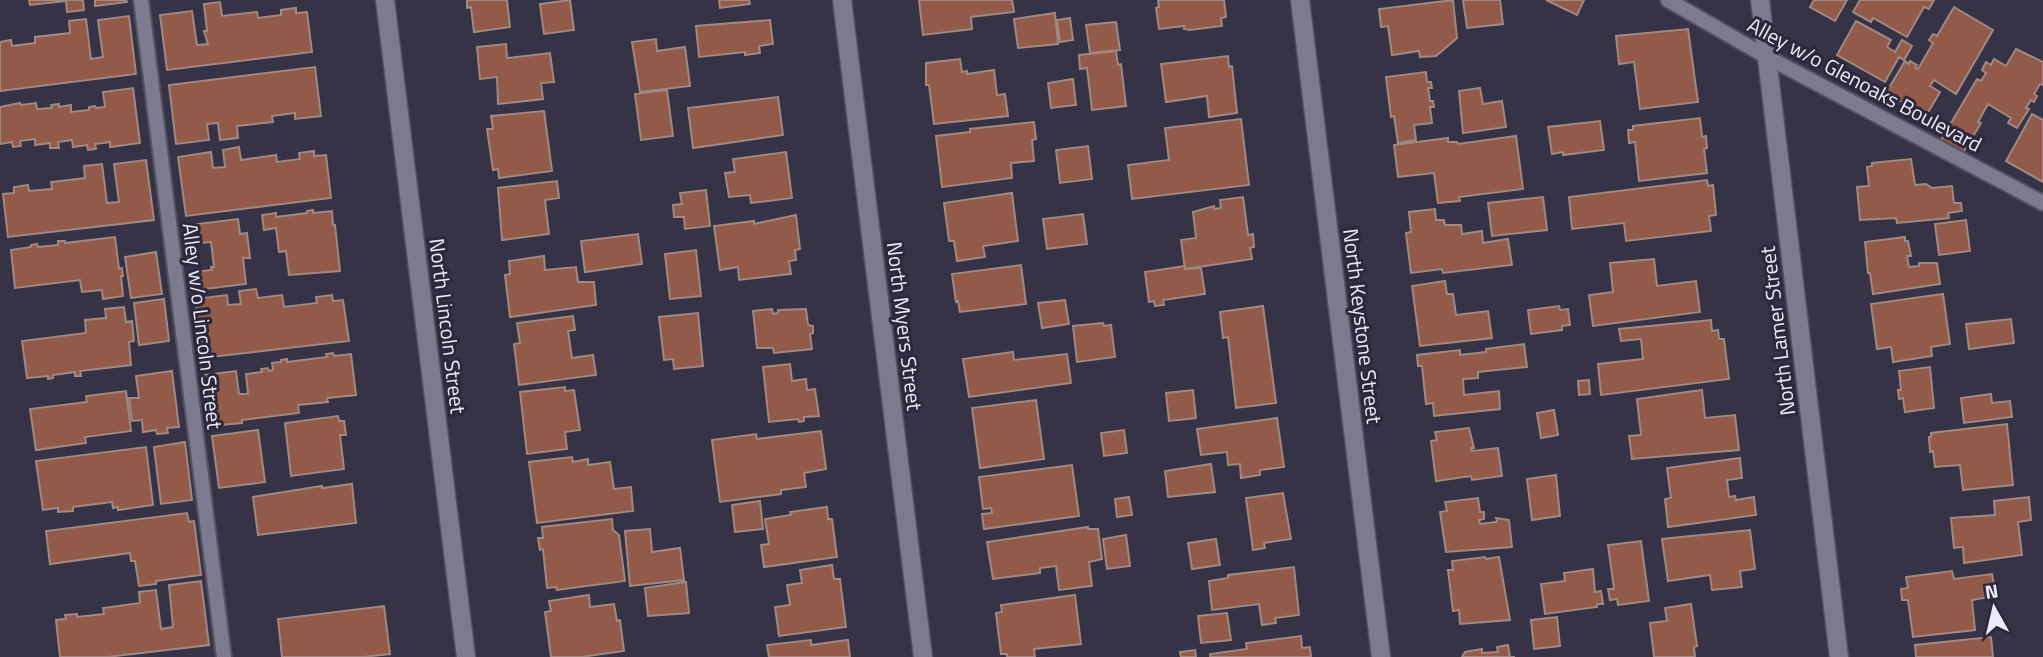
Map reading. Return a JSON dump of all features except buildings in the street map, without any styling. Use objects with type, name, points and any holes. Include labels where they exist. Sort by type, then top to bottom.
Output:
[{"type":"street","name":"North Lincoln Street","points":[[385,0],[466,657]]},
{"type":"street","name":"North Myers Street","points":[[842,0],[923,657]]},
{"type":"street","name":"North Keystone Street","points":[[1300,0],[1381,657]]},
{"type":"street","name":"North Lamer Street","points":[[1760,0],[1839,657]]},
{"type":"lane","name":"Alley w/o Lincoln Street","points":[[141,0],[224,657]]},
{"type":"lane","name":"Alley w/o Glenoaks Boulevard","points":[[1668,0],[1767,57],[2043,203]]}]
